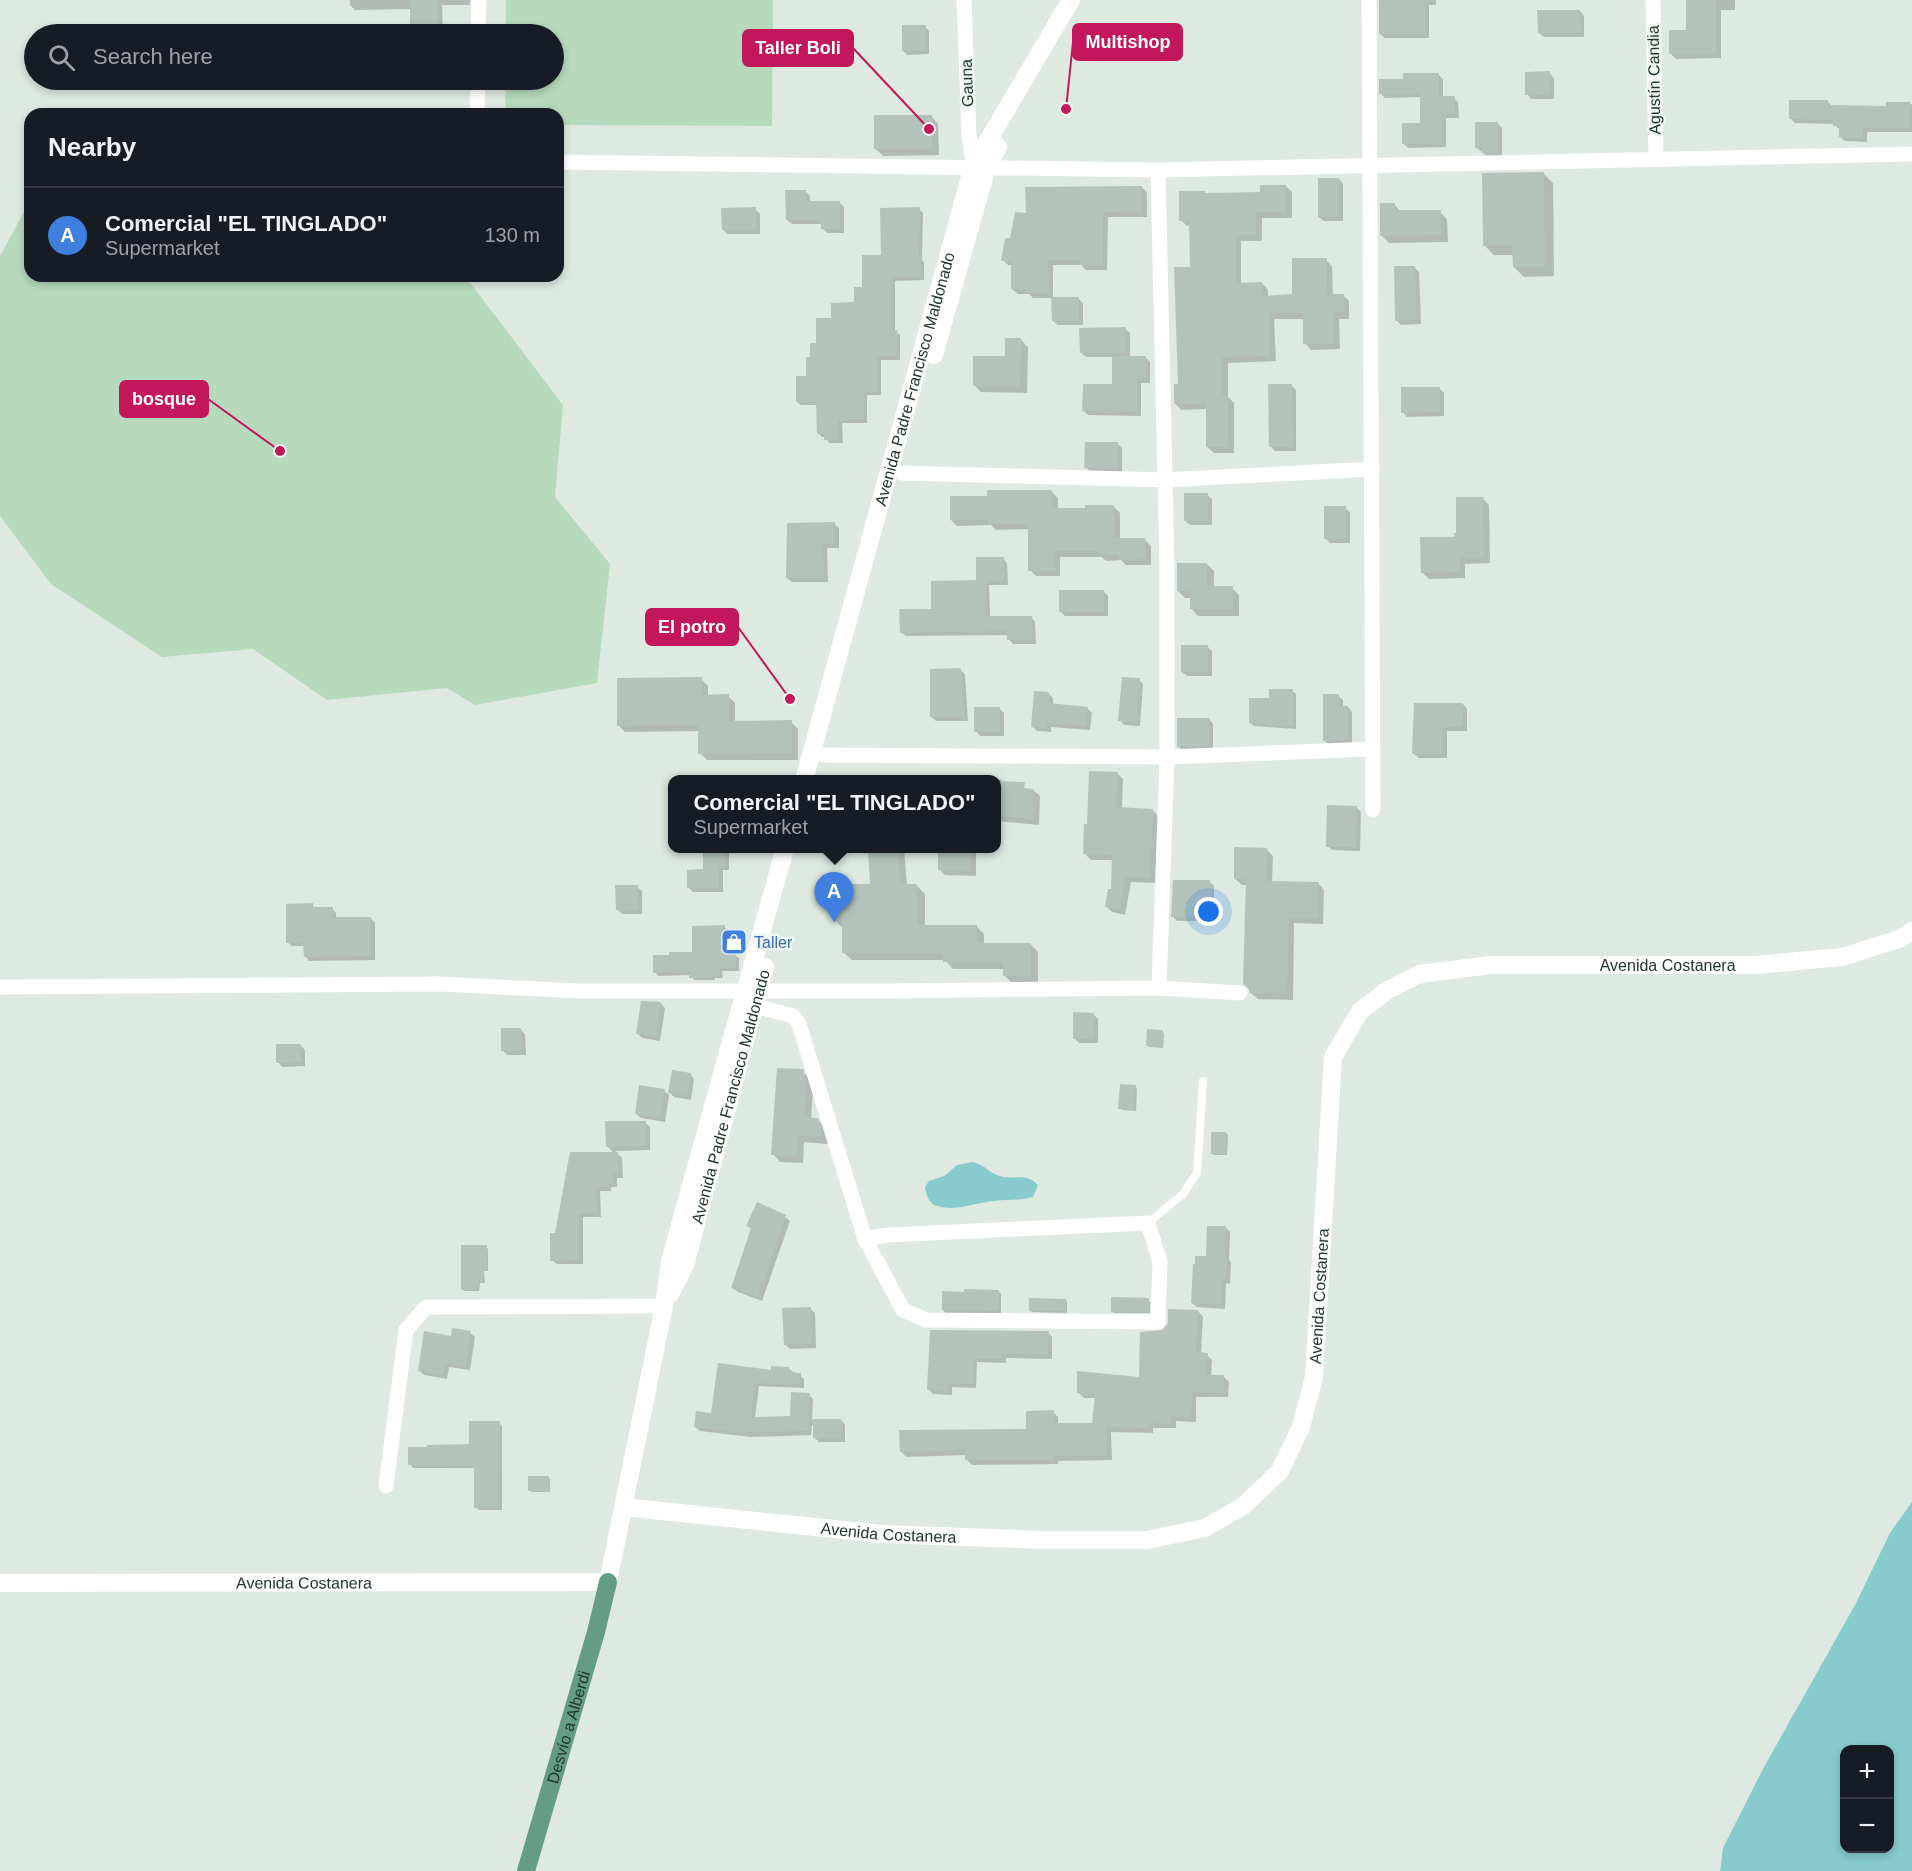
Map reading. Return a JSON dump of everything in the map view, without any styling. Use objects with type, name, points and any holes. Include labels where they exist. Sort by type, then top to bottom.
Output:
[{"type":"main road","name":"Avenida Padre Francisco Maldonado","points":[[805,775],[980,167],[1071,0]]},
{"type":"main road","name":"Avenida Padre Francisco Maldonado","points":[[818,775],[901,473],[980,167],[1083,0]]},
{"type":"main road","name":"Avenida Padre Francisco Maldonado","points":[[608,1582],[664,1306],[685,1265],[753,995],[784,853]]},
{"type":"main road","name":"Avenida Padre Francisco Maldonado","points":[[753,995],[797,853]]},
{"type":"main road","name":"Avenida Costanera","points":[[623,1507],[882,1534],[1044,1540],[1147,1540],[1205,1528],[1243,1506],[1280,1472],[1301,1427],[1314,1377],[1333,1057],[1360,1011],[1388,990],[1419,974],[1491,965],[1755,965],[1842,957],[1899,939],[1912,931]]},
{"type":"main road","name":"Avenida Costanera","points":[[0,1583],[608,1582]]},
{"type":"main road","name":"Desvío a Alberdi","points":[[526,1871],[596,1632],[608,1582]]},
{"type":"street","points":[[478,24],[479,0]]},
{"type":"street","name":"Gauna","points":[[964,0],[969,134],[980,167]]},
{"type":"street","points":[[1369,0],[1373,810]]},
{"type":"street","name":"Agustín Candia","points":[[1653,0],[1656,159]]},
{"type":"street","points":[[477,108],[478,90]]},
{"type":"street","points":[[564,162],[1158,170],[1912,154]]},
{"type":"street","points":[[1158,170],[1165,480],[1167,758],[1160,988]]},
{"type":"street","points":[[901,473],[1165,480],[1372,469]]},
{"type":"street","points":[[824,754],[1167,758],[1373,749]]},
{"type":"street","points":[[0,987],[440,984],[579,991],[753,995],[855,991],[1160,988],[1240,993]]},
{"type":"street","points":[[753,995],[793,1016],[799,1024],[865,1239],[903,1310],[926,1320],[1158,1322],[1160,1262],[1148,1223],[887,1235],[865,1239]]},
{"type":"street","points":[[386,1486],[406,1330],[426,1306],[664,1306]]},
{"type":"lane","points":[[1148,1223],[1183,1194],[1197,1173],[1203,1082]]},
{"type":"green space","points":[[506,0],[773,0],[772,126],[564,125],[564,108],[505,108],[506,90],[564,90],[564,24],[506,24]]},
{"type":"green space","points":[[24,212],[24,282],[470,282],[563,405],[555,497],[610,564],[597,683],[475,705],[447,688],[327,700],[253,649],[162,657],[51,584],[0,516],[0,256]]},
{"type":"water","points":[[973,1162],[999,1176],[1026,1178],[1034,1181],[1038,1185],[1033,1197],[951,1208],[937,1206],[930,1201],[925,1187],[929,1181],[944,1176],[957,1165]]},
{"type":"water","points":[[1912,1502],[1912,1871],[1720,1871],[1723,1848],[1764,1767],[1855,1605],[1890,1533]]},
{"type":"building","points":[[410,0],[438,0],[438,24],[410,24]]},
{"type":"building","points":[[1379,0],[1425,0],[1425,34],[1379,34]]},
{"type":"building","points":[[1686,0],[1716,0],[1716,54],[1669,54],[1669,30],[1686,30]]},
{"type":"building","points":[[1537,10],[1580,10],[1581,33],[1538,33]]},
{"type":"building","points":[[902,25],[926,25],[926,51],[902,51]]},
{"type":"building","points":[[1550,71],[1550,95],[1525,95],[1525,72]]},
{"type":"building","points":[[1403,73],[1439,73],[1439,96],[1455,96],[1455,114],[1442,114],[1443,144],[1402,144],[1402,123],[1420,123],[1420,94],[1379,94],[1379,79],[1403,79]]},
{"type":"building","points":[[1789,100],[1828,100],[1828,105],[1886,106],[1886,102],[1910,102],[1910,128],[1863,128],[1863,138],[1839,137],[1839,126],[1833,126],[1833,120],[1789,119]]},
{"type":"building","points":[[874,115],[932,115],[932,149],[874,149]]},
{"type":"building","points":[[1475,122],[1498,122],[1498,153],[1482,153],[1482,148],[1475,148]]},
{"type":"building","points":[[1544,172],[1545,267],[1513,267],[1512,245],[1483,246],[1482,173]]},
{"type":"building","points":[[1318,178],[1339,178],[1339,217],[1318,217]]},
{"type":"building","points":[[1260,185],[1286,185],[1286,212],[1256,212],[1256,235],[1236,235],[1236,283],[1262,282],[1263,296],[1292,294],[1292,258],[1327,258],[1327,294],[1344,294],[1344,313],[1333,313],[1334,344],[1303,344],[1303,313],[1269,313],[1270,356],[1222,357],[1222,395],[1228,395],[1228,447],[1206,447],[1206,404],[1174,404],[1174,384],[1178,384],[1174,267],[1190,267],[1189,221],[1179,221],[1179,191],[1260,192]]},
{"type":"building","points":[[1142,186],[1142,213],[1103,212],[1103,265],[1080,265],[1080,260],[1048,260],[1049,293],[1026,293],[1026,289],[1011,289],[1011,261],[1001,261],[1005,238],[1010,238],[1015,212],[1026,213],[1025,187]]},
{"type":"building","points":[[785,190],[806,190],[806,201],[840,201],[840,229],[821,229],[821,220],[786,220]]},
{"type":"building","points":[[1380,203],[1395,203],[1395,210],[1441,210],[1441,235],[1380,236]]},
{"type":"building","points":[[756,207],[756,230],[722,230],[721,208]]},
{"type":"building","points":[[920,207],[921,277],[892,278],[892,330],[897,330],[897,356],[877,356],[878,392],[864,392],[864,420],[838,420],[839,440],[824,440],[824,434],[817,434],[816,402],[796,402],[796,376],[806,376],[806,357],[810,357],[810,343],[816,343],[816,318],[831,318],[831,303],[854,302],[854,287],[862,287],[862,255],[881,255],[880,208]]},
{"type":"building","points":[[1394,266],[1415,266],[1417,320],[1395,321]]},
{"type":"building","points":[[1051,297],[1079,297],[1079,321],[1052,321]]},
{"type":"building","points":[[1126,327],[1126,353],[1080,353],[1079,328]]},
{"type":"building","points":[[1005,338],[1021,338],[1020,386],[973,386],[973,356],[1005,356]]},
{"type":"building","points":[[1112,356],[1146,356],[1146,379],[1137,379],[1137,412],[1082,411],[1083,384],[1112,384]]},
{"type":"building","points":[[1268,384],[1292,384],[1293,447],[1269,447]]},
{"type":"building","points":[[1401,387],[1440,387],[1440,412],[1401,413]]},
{"type":"building","points":[[1085,442],[1118,442],[1118,469],[1084,468]]},
{"type":"building","points":[[987,490],[1052,490],[1053,508],[1114,505],[1114,538],[1145,538],[1146,559],[1119,560],[1119,555],[1099,555],[1098,551],[1054,551],[1055,571],[1028,571],[1028,524],[988,524],[988,520],[950,520],[950,496],[987,496]]},
{"type":"building","points":[[1184,493],[1208,493],[1208,521],[1184,521]]},
{"type":"building","points":[[1456,497],[1483,497],[1484,558],[1460,558],[1460,572],[1421,573],[1420,537],[1455,537]]},
{"type":"building","points":[[1324,506],[1346,506],[1346,539],[1324,539]]},
{"type":"building","points":[[835,522],[835,544],[823,544],[824,578],[786,578],[787,523]]},
{"type":"building","points":[[976,557],[1004,557],[1004,581],[986,581],[986,616],[1032,616],[1032,640],[1007,640],[1007,631],[900,633],[899,609],[931,609],[931,581],[976,580]]},
{"type":"building","points":[[1177,563],[1207,563],[1207,586],[1233,586],[1233,609],[1190,609],[1190,591],[1177,591]]},
{"type":"building","points":[[1059,590],[1104,590],[1104,612],[1059,612]]},
{"type":"building","points":[[1181,645],[1208,645],[1208,672],[1181,672]]},
{"type":"building","points":[[961,668],[964,717],[930,717],[930,669]]},
{"type":"building","points":[[702,677],[702,695],[729,694],[729,721],[792,720],[792,753],[698,754],[698,725],[617,726],[617,678]]},
{"type":"building","points":[[1122,677],[1140,678],[1136,722],[1118,721]]},
{"type":"building","points":[[1269,689],[1293,689],[1293,726],[1249,723],[1249,698],[1269,698]]},
{"type":"building","points":[[1034,691],[1049,692],[1049,703],[1088,707],[1086,726],[1047,723],[1047,729],[1031,727]]},
{"type":"building","points":[[1323,694],[1339,694],[1339,706],[1348,706],[1348,740],[1323,741]]},
{"type":"building","points":[[1414,703],[1463,703],[1463,727],[1443,727],[1443,754],[1412,754]]},
{"type":"building","points":[[974,707],[1000,707],[1000,732],[974,732]]},
{"type":"building","points":[[1177,718],[1209,718],[1209,746],[1177,747]]},
{"type":"building","points":[[1089,771],[1118,772],[1116,807],[1153,809],[1150,878],[1125,877],[1120,910],[1105,907],[1108,889],[1111,889],[1112,855],[1083,854],[1084,824],[1087,824]]},
{"type":"building","points":[[1001,781],[1025,782],[1024,788],[1034,789],[1033,819],[1001,816]]},
{"type":"building","points":[[1327,805],[1357,806],[1356,847],[1326,847]]},
{"type":"building","points":[[1234,847],[1267,848],[1266,881],[1319,882],[1318,918],[1289,918],[1287,994],[1250,993],[1243,984],[1246,879],[1234,879]]},
{"type":"building","points":[[703,853],[725,853],[725,866],[719,866],[719,888],[687,888],[687,870],[703,869]]},
{"type":"building","points":[[868,853],[898,853],[900,884],[917,884],[917,925],[977,925],[977,943],[1031,943],[1031,976],[1003,976],[1003,962],[943,962],[943,953],[842,953],[842,922],[834,922],[834,884],[870,884]]},
{"type":"building","points":[[938,853],[971,853],[970,871],[938,870]]},
{"type":"building","points":[[1173,880],[1210,880],[1210,917],[1171,917]]},
{"type":"building","points":[[615,885],[638,885],[638,910],[616,910]]},
{"type":"building","points":[[313,903],[313,907],[333,907],[333,917],[371,917],[371,956],[304,957],[303,942],[286,943],[286,904]]},
{"type":"building","points":[[725,925],[725,942],[729,942],[729,953],[736,953],[736,968],[720,968],[720,976],[712,976],[712,978],[689,978],[689,972],[653,973],[653,955],[692,952],[692,926]]},
{"type":"building","points":[[641,1001],[661,1002],[656,1037],[636,1034]]},
{"type":"building","points":[[1073,1012],[1094,1013],[1094,1039],[1073,1039]]},
{"type":"building","points":[[501,1028],[521,1028],[522,1051],[501,1051]]},
{"type":"building","points":[[1147,1029],[1163,1030],[1162,1047],[1146,1046]]},
{"type":"building","points":[[276,1044],[301,1044],[301,1062],[276,1063]]},
{"type":"building","points":[[777,1068],[803,1069],[807,1082],[804,1117],[818,1118],[822,1131],[821,1137],[798,1136],[796,1157],[771,1155]]},
{"type":"building","points":[[672,1070],[691,1073],[687,1096],[668,1093]]},
{"type":"building","points":[[1120,1084],[1136,1085],[1134,1110],[1118,1109]]},
{"type":"building","points":[[639,1085],[665,1089],[660,1118],[635,1114]]},
{"type":"building","points":[[605,1121],[646,1121],[646,1146],[606,1147]]},
{"type":"building","points":[[1211,1132],[1226,1132],[1226,1154],[1211,1154]]},
{"type":"building","points":[[570,1152],[618,1152],[619,1174],[613,1174],[613,1183],[607,1183],[607,1187],[596,1187],[597,1213],[579,1214],[579,1260],[550,1261],[550,1233],[555,1233]]},
{"type":"building","points":[[757,1202],[786,1215],[758,1297],[731,1288],[751,1228],[746,1226]]},
{"type":"building","points":[[1207,1226],[1226,1226],[1226,1280],[1222,1279],[1221,1305],[1191,1303],[1193,1264],[1195,1264],[1195,1256],[1206,1256]]},
{"type":"building","points":[[461,1245],[487,1245],[487,1270],[483,1270],[483,1282],[479,1281],[477,1290],[461,1290]]},
{"type":"building","points":[[964,1289],[999,1290],[999,1311],[942,1310],[942,1291],[964,1292]]},
{"type":"building","points":[[1111,1297],[1149,1298],[1149,1312],[1111,1312]]},
{"type":"building","points":[[1029,1298],[1066,1299],[1066,1311],[1029,1311]]},
{"type":"building","points":[[811,1307],[812,1344],[784,1345],[782,1308]]},
{"type":"building","points":[[1168,1309],[1198,1310],[1196,1352],[1208,1353],[1206,1375],[1224,1375],[1224,1393],[1192,1392],[1191,1417],[1171,1417],[1171,1424],[1149,1423],[1149,1428],[1107,1427],[1107,1456],[1054,1456],[1054,1460],[965,1460],[965,1450],[900,1452],[899,1430],[1026,1429],[1026,1411],[1054,1410],[1054,1423],[1092,1423],[1095,1394],[1077,1393],[1077,1371],[1139,1377],[1140,1332],[1163,1330],[1168,1323]]},
{"type":"building","points":[[452,1328],[471,1331],[466,1367],[445,1363],[443,1375],[418,1371],[424,1331],[451,1336]]},
{"type":"building","points":[[930,1330],[1049,1331],[1048,1355],[1002,1354],[1002,1359],[973,1359],[973,1384],[948,1384],[948,1391],[927,1390]]},
{"type":"building","points":[[718,1363],[771,1370],[771,1366],[789,1367],[789,1372],[801,1373],[800,1384],[755,1383],[751,1417],[790,1416],[791,1392],[810,1393],[808,1431],[747,1432],[747,1434],[694,1427],[696,1411],[711,1413]]},
{"type":"building","points":[[813,1419],[841,1419],[841,1438],[813,1438]]},
{"type":"building","points":[[469,1421],[500,1421],[499,1508],[474,1508],[474,1466],[408,1465],[408,1447],[469,1444]]},
{"type":"building","points":[[528,1476],[549,1476],[549,1491],[528,1491]]},
{"type":"place","name":"Multishop","points":[[1066,109]]},
{"type":"place","name":"Taller Boli","points":[[929,129]]},
{"type":"place","name":"bosque","points":[[280,451]]},
{"type":"place","name":"El potro","points":[[790,699]]},
{"type":"place","name":"Comercial \"EL TINGLADO\"","points":[[834,922]]},
{"type":"place","name":"Taller","points":[[734,942]]}]
